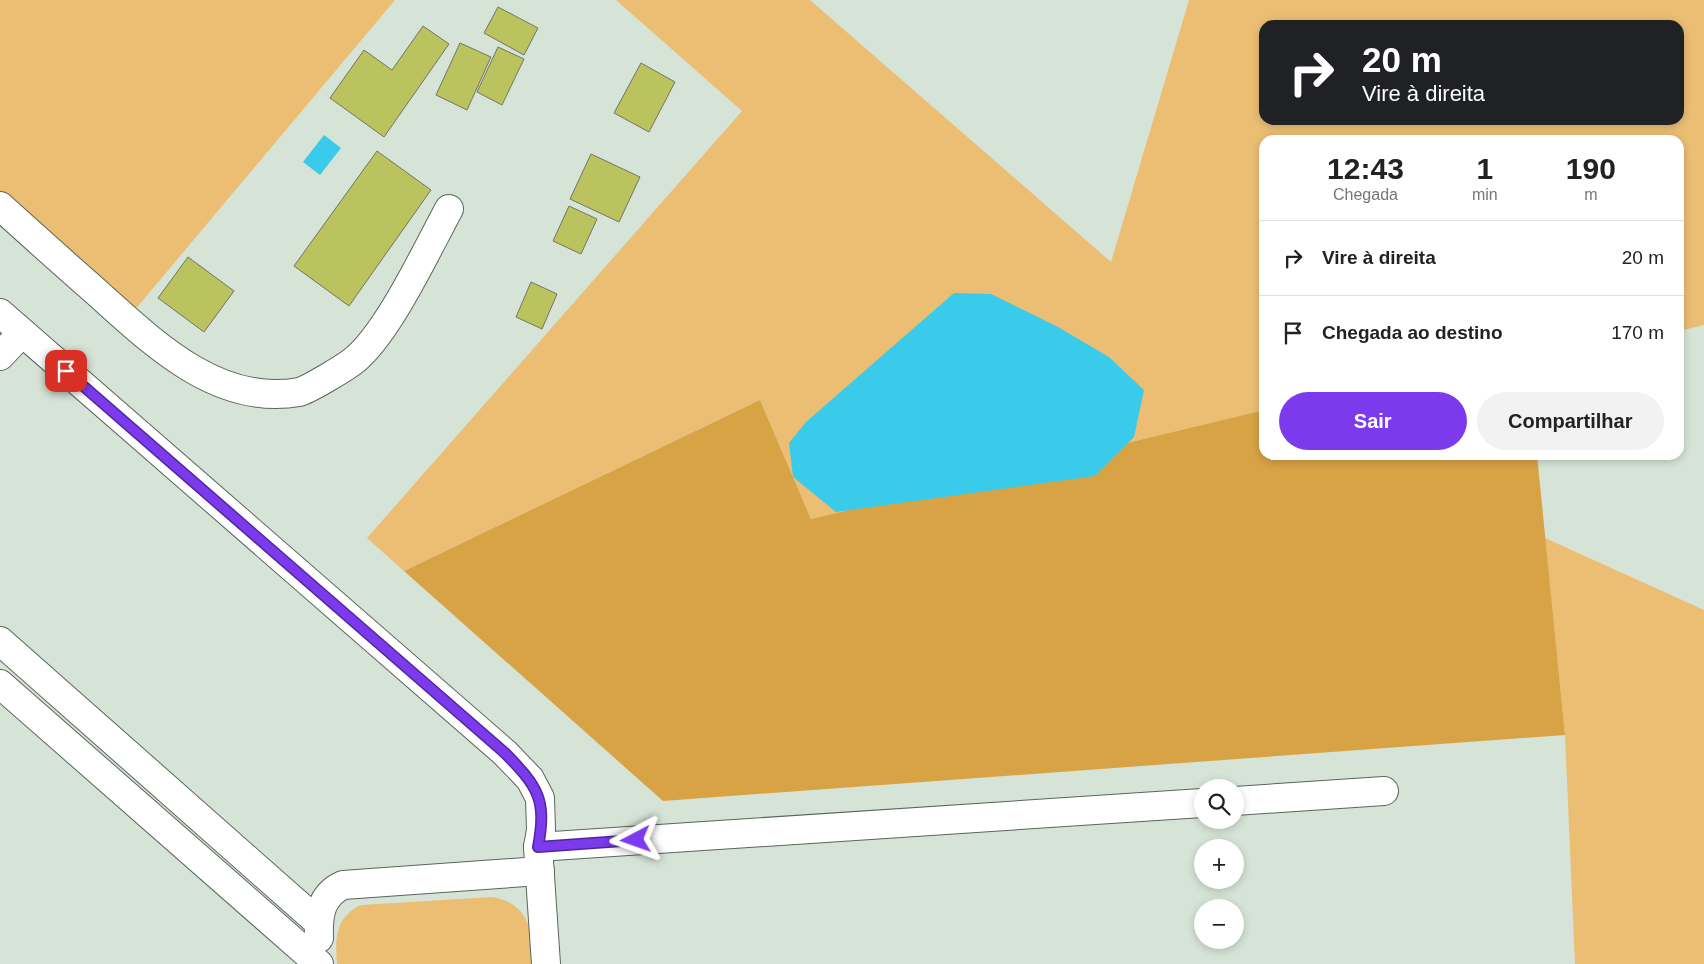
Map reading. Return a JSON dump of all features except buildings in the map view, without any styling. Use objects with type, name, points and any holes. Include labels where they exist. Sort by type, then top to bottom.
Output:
[{"type":"street","points":[[0,206],[156,345],[186,366],[234,388],[255,393],[301,392],[353,362],[372,341],[392,313],[450,209]]},
{"type":"street","points":[[0,313],[505,753],[530,779],[540,798],[541,830],[539,859],[546,964]]},
{"type":"street","points":[[0,356],[22,333]]},
{"type":"street","points":[[0,641],[318,922]]},
{"type":"street","points":[[0,684],[320,964]]},
{"type":"street","points":[[1244,800],[1384,791]]},
{"type":"street","points":[[320,964],[318,922],[323,902],[327,895],[343,885],[539,859],[1194,804]]},
{"type":"shaded area","points":[[0,0],[395,0],[123,324],[0,215]]},
{"type":"shaded area","points":[[616,0],[810,0],[1111,262],[1189,0],[1704,0],[1704,325],[1684,330],[1684,135],[1259,135],[1259,411],[811,519],[760,400],[404,571],[367,538],[742,111]]},
{"type":"shaded area","points":[[760,400],[811,519],[1259,411],[1259,460],[1538,460],[1565,735],[663,801],[404,571]]},
{"type":"shaded area","points":[[1545,538],[1704,610],[1704,964],[1575,964],[1565,735]]},
{"type":"shaded area","points":[[492,897],[515,906],[522,913],[530,930],[535,964],[337,964],[336,946],[341,922],[352,910],[361,905]]},
{"type":"water","points":[[324,135],[341,148],[320,175],[303,162]]},
{"type":"water","points":[[954,293],[991,294],[1058,327],[1109,357],[1144,390],[1134,437],[1095,476],[836,512],[793,477],[789,443],[806,422]]},
{"type":"route","points":[[66,371],[505,753],[530,779],[540,798],[541,830],[538,847],[636,840]]}]
